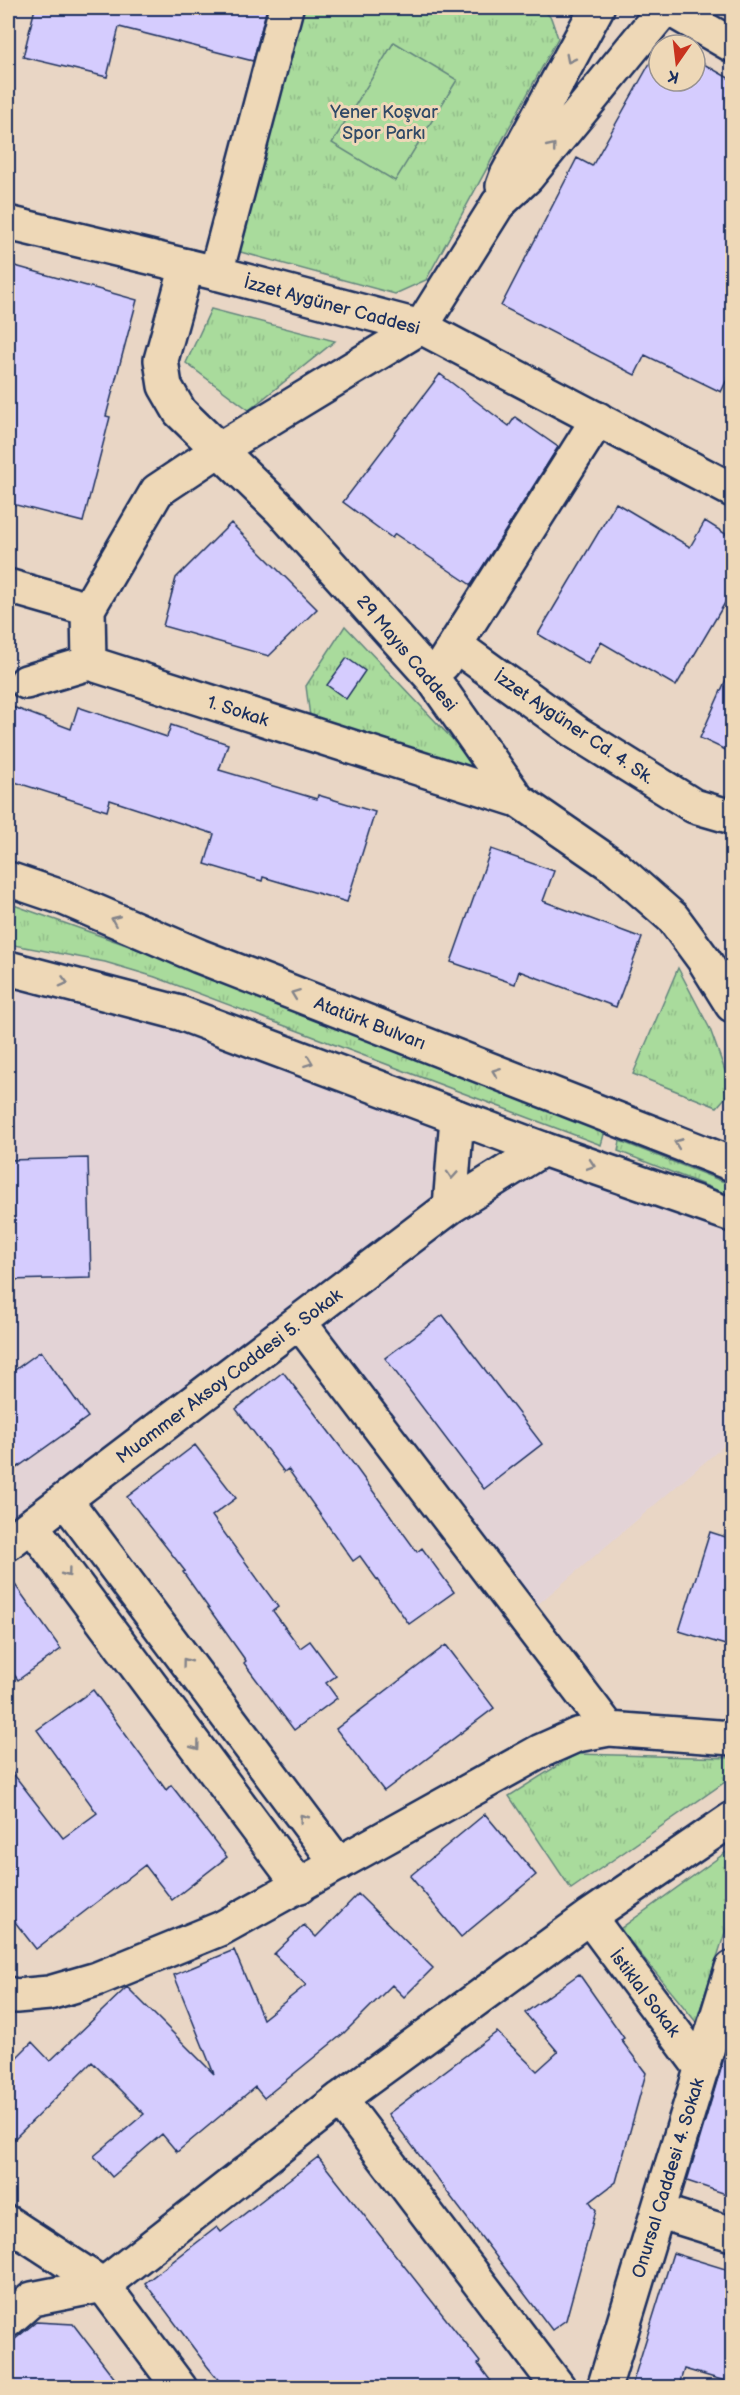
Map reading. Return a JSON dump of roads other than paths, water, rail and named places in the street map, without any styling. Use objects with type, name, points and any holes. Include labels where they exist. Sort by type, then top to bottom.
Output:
[{"type":"street","name":"29 Mayıs Caddesi","points":[[286,8],[202,270],[161,360],[165,386],[180,412],[220,449],[327,559],[433,679],[518,800],[615,867],[673,918],[704,960],[732,1005]]},
{"type":"street","points":[[26,682],[89,663],[88,609],[157,491],[220,449],[421,327],[498,204],[507,175],[597,8]]},
{"type":"street","points":[[645,8],[660,8]]},
{"type":"street","points":[[498,204],[527,177],[666,8],[732,45]]},
{"type":"street","name":"İzzet Aygüner Caddesi","points":[[8,223],[421,327],[732,490]]},
{"type":"street","points":[[433,679],[598,419]]},
{"type":"street","points":[[8,586],[88,609]]},
{"type":"street","name":"İzzet Aygüner Cd. 4. Sk.","points":[[455,645],[578,733],[694,806],[732,818]]},
{"type":"street","name":"1. Sokak","points":[[89,663],[518,800]]},
{"type":"street","points":[[8,868],[64,898]]},
{"type":"street","name":"Atatürk Bulvarı","points":[[8,879],[64,898],[199,956],[732,1164]]},
{"type":"street","points":[[8,968],[180,1013],[543,1149],[732,1215]]},
{"type":"street","points":[[450,1207],[457,1117]]},
{"type":"street","name":"Muammer Aksoy Caddesi 5. Sokak","points":[[20,1535],[450,1207],[543,1149]]},
{"type":"street","points":[[300,1323],[609,1729]]},
{"type":"street","points":[[66,1501],[338,1864]]},
{"type":"street","points":[[20,1535],[300,1886]]},
{"type":"street","points":[[8,1994],[16,1996],[49,1993],[98,1979],[222,1928],[541,1751],[577,1735],[609,1729],[732,1738]]},
{"type":"street","points":[[8,2320],[32,2299],[103,2285],[340,2099],[589,1917],[732,1819]]},
{"type":"street","name":"İstiklal Sokak","points":[[589,1917],[702,2069]]},
{"type":"street","name":"Onursal Caddesi 4. Sokak","points":[[604,2388],[732,1968]]},
{"type":"street","points":[[340,2099],[559,2388]]},
{"type":"street","points":[[658,2211],[732,2234]]},
{"type":"street","points":[[8,2223],[103,2285],[180,2388]]},
{"type":"park label","name":"Yener Koşvar Spor Parkı","points":[[384,122]]}]
